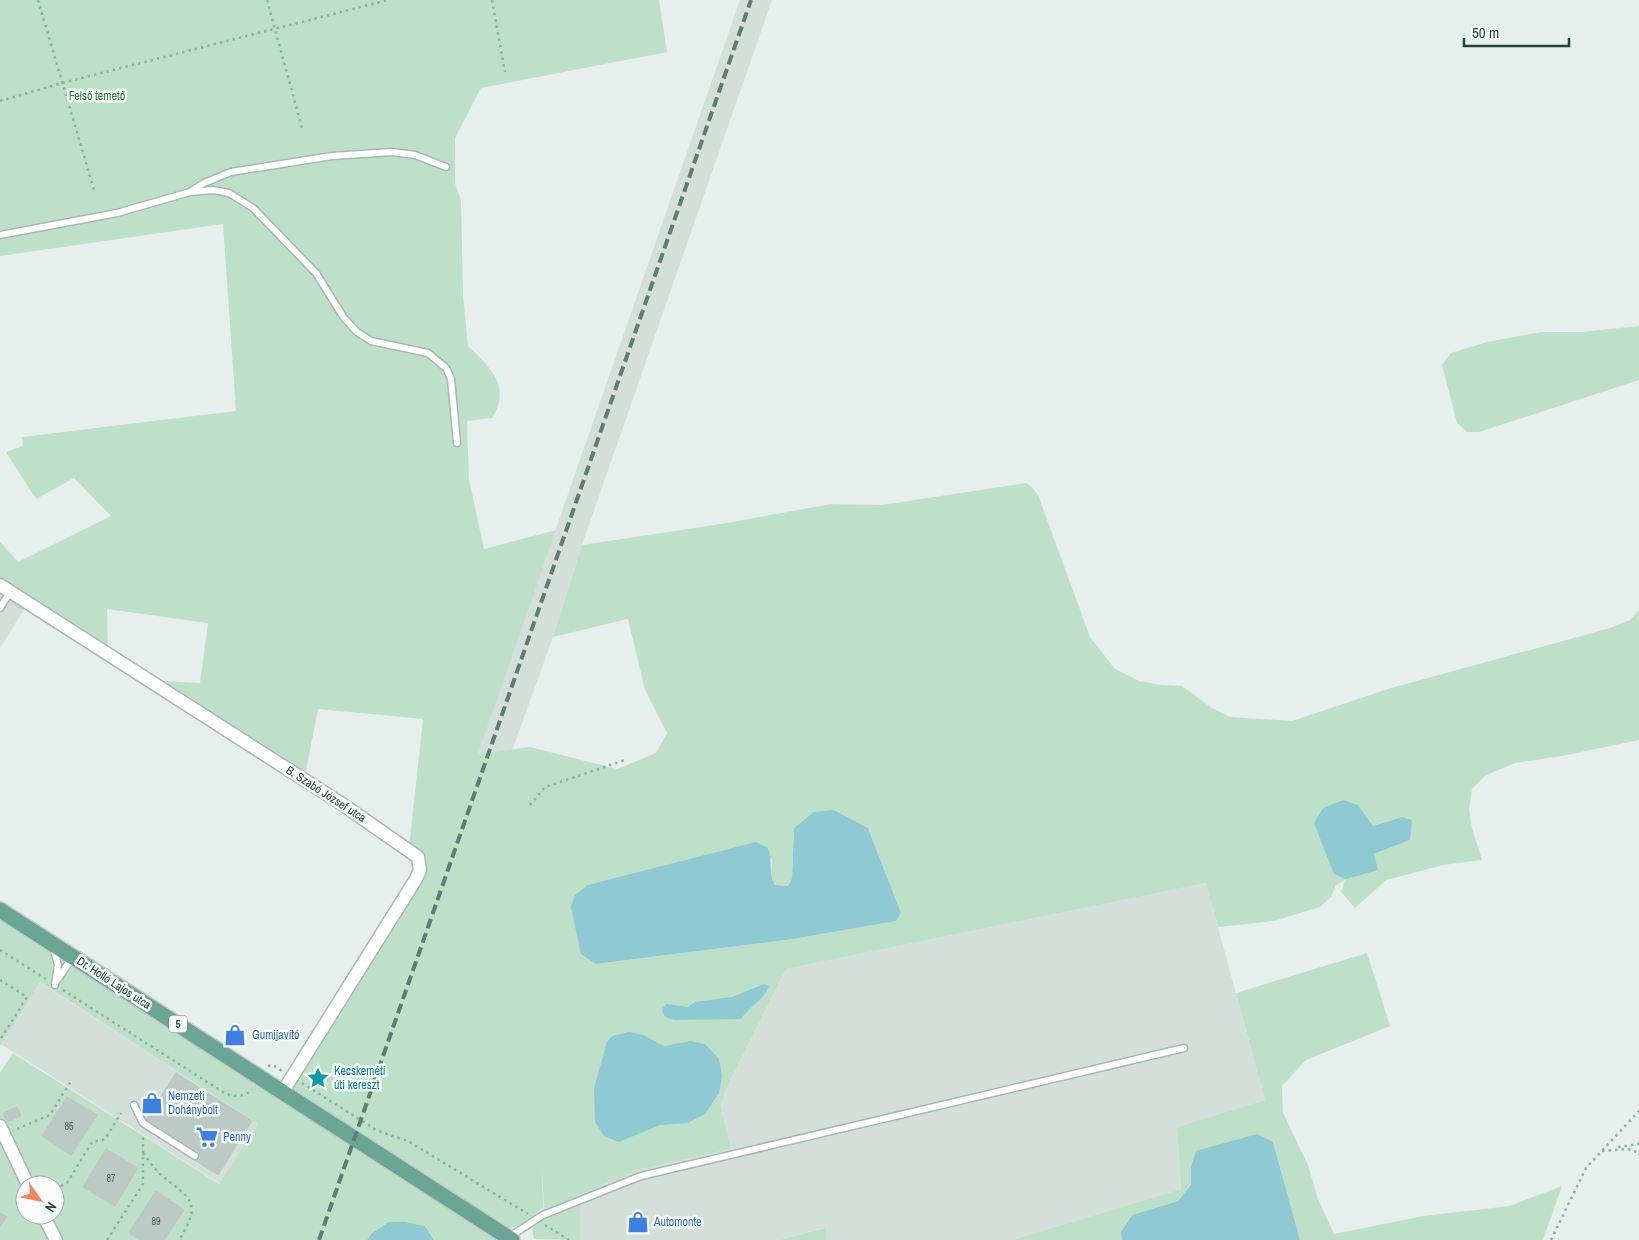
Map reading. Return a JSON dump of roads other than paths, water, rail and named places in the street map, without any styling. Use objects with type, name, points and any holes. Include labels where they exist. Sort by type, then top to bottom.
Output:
[{"type":"main road","name":"Dr. Holló Lajos utca","points":[[0,910],[510,1239]]},
{"type":"street","name":"B. Szabó József utca","points":[[5,589],[339,802],[418,857],[420,870],[416,879],[282,1092]]},
{"type":"street","points":[[2,1131],[23,1175]]},
{"type":"street","points":[[48,1225],[56,1240]]},
{"type":"lane","points":[[190,192],[204,183],[231,172],[332,156],[392,152],[415,154],[446,167]]},
{"type":"lane","points":[[0,235],[118,213],[190,192],[214,190],[239,198],[253,208],[316,273],[344,318],[357,332],[371,341],[414,348],[428,353],[440,361],[451,379],[457,443]]},
{"type":"lane","points":[[0,608],[5,589]]},
{"type":"lane","points":[[50,941],[58,965],[55,985],[73,956]]},
{"type":"lane","points":[[510,1239],[536,1219],[641,1176],[1184,1048]]},
{"type":"lane","points":[[134,1105],[143,1123],[195,1156]]},
{"type":"water","points":[[1343,800],[1358,805],[1373,826],[1402,817],[1412,820],[1410,840],[1374,854],[1378,870],[1346,879],[1334,874],[1314,823],[1323,808]]},
{"type":"water","points":[[834,810],[868,828],[901,913],[896,921],[793,939],[596,964],[581,954],[571,907],[575,895],[588,885],[756,842],[768,848],[775,885],[788,886],[792,878],[794,828],[814,812]]},
{"type":"water","points":[[764,984],[769,986],[767,991],[741,1019],[675,1020],[663,1014],[662,1009],[666,1004],[688,1007],[695,1002],[732,997]]},
{"type":"water","points":[[629,1032],[643,1035],[664,1046],[691,1041],[705,1044],[719,1059],[722,1076],[719,1093],[705,1114],[688,1123],[660,1125],[619,1142],[604,1136],[595,1122],[594,1088],[607,1042],[612,1036]]},
{"type":"water","points":[[1257,1134],[1273,1142],[1300,1240],[1122,1240],[1121,1232],[1132,1215],[1178,1201],[1191,1185],[1191,1167],[1196,1151]]},
{"type":"water","points":[[389,1222],[405,1222],[425,1226],[434,1240],[367,1240],[372,1233]]},
{"type":"railway","points":[[319,1240],[751,0]]},
{"type":"place","name":"Gumijavító","points":[[235,1035]]},
{"type":"place","name":"Kecskeméti úti kereszt","points":[[318,1078]]},
{"type":"place","name":"Nemzeti Dohánybolt","points":[[152,1103]]},
{"type":"place","name":"Penny","points":[[207,1137]]},
{"type":"place","name":"Automonte","points":[[638,1222]]},
{"type":"park label","name":"Felső temető","points":[[97,96]]}]
